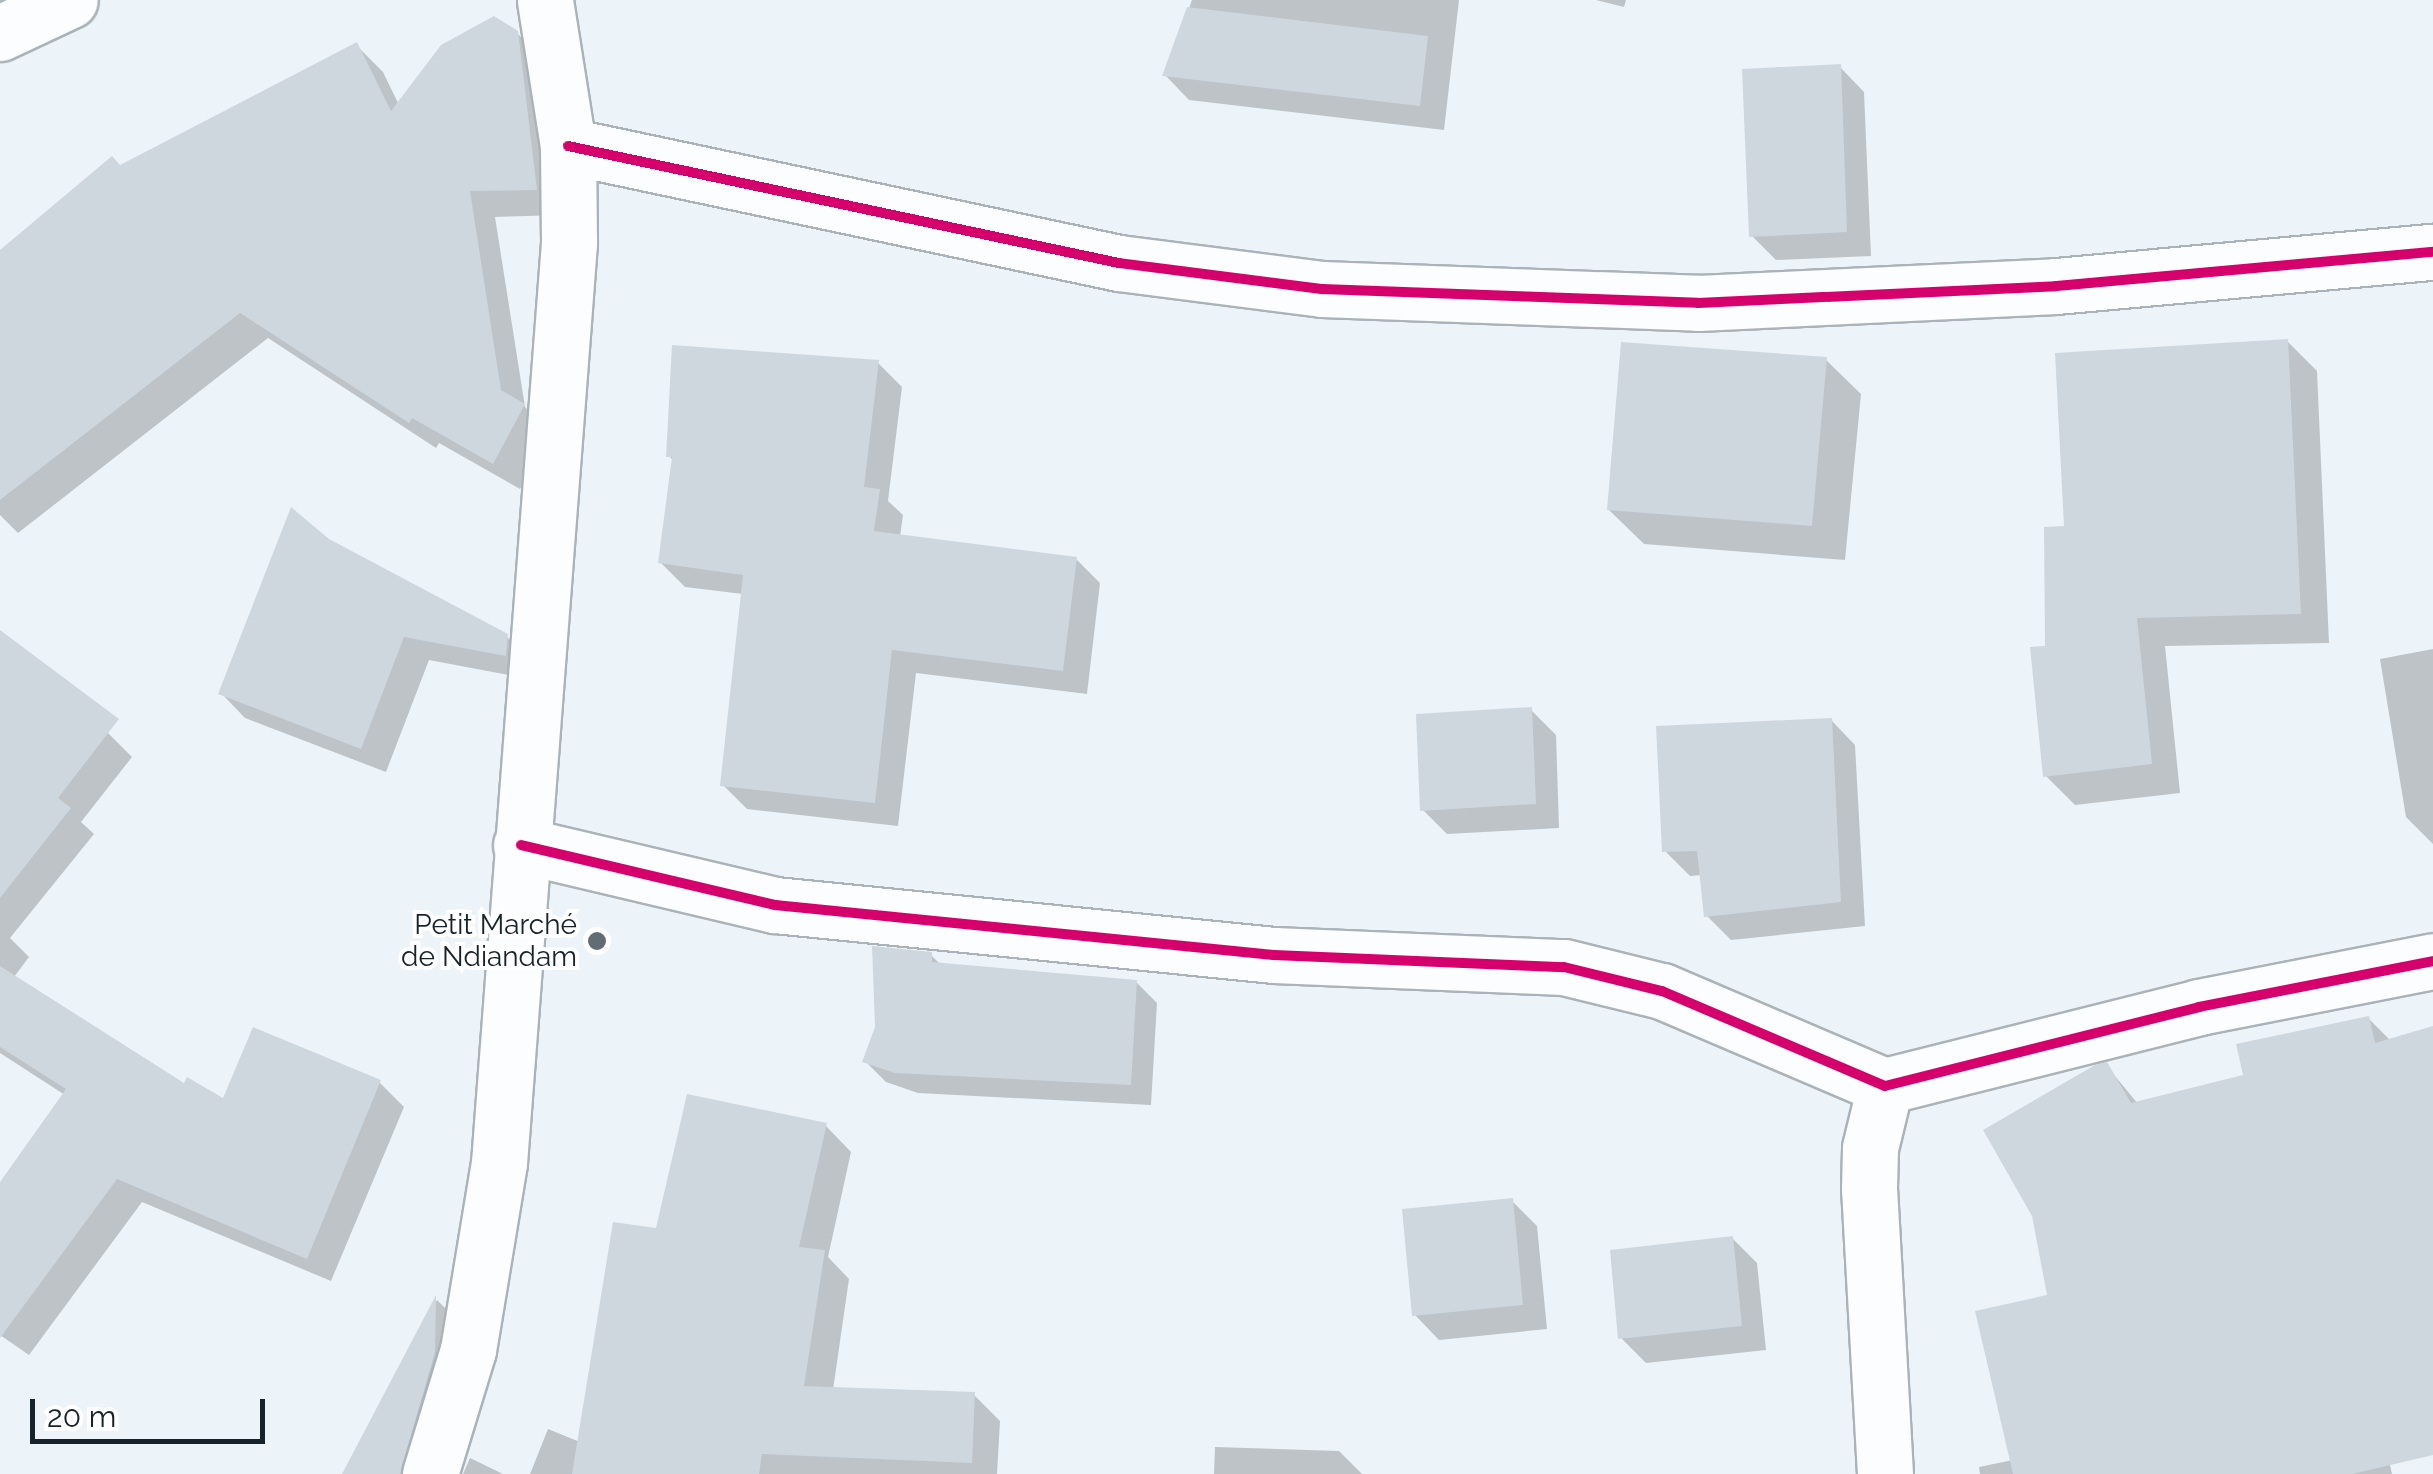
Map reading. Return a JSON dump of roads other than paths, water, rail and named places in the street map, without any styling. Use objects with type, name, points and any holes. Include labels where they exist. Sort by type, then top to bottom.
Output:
[{"type":"street","points":[[430,1474],[468,1350],[499,1163],[569,242],[568,146],[545,0]]},
{"type":"street","points":[[568,146],[1119,262],[1322,288],[1698,303],[2056,286],[2433,252]]},
{"type":"street","points":[[521,845],[775,905],[1274,954],[1404,955],[1564,968],[1662,991],[1885,1086],[2200,1007],[2433,961]]},
{"type":"street","points":[[1885,1086],[1870,1148],[1885,1474]]},
{"type":"place","name":"Petit Marché de Ndiandam","points":[[597,941]]}]
